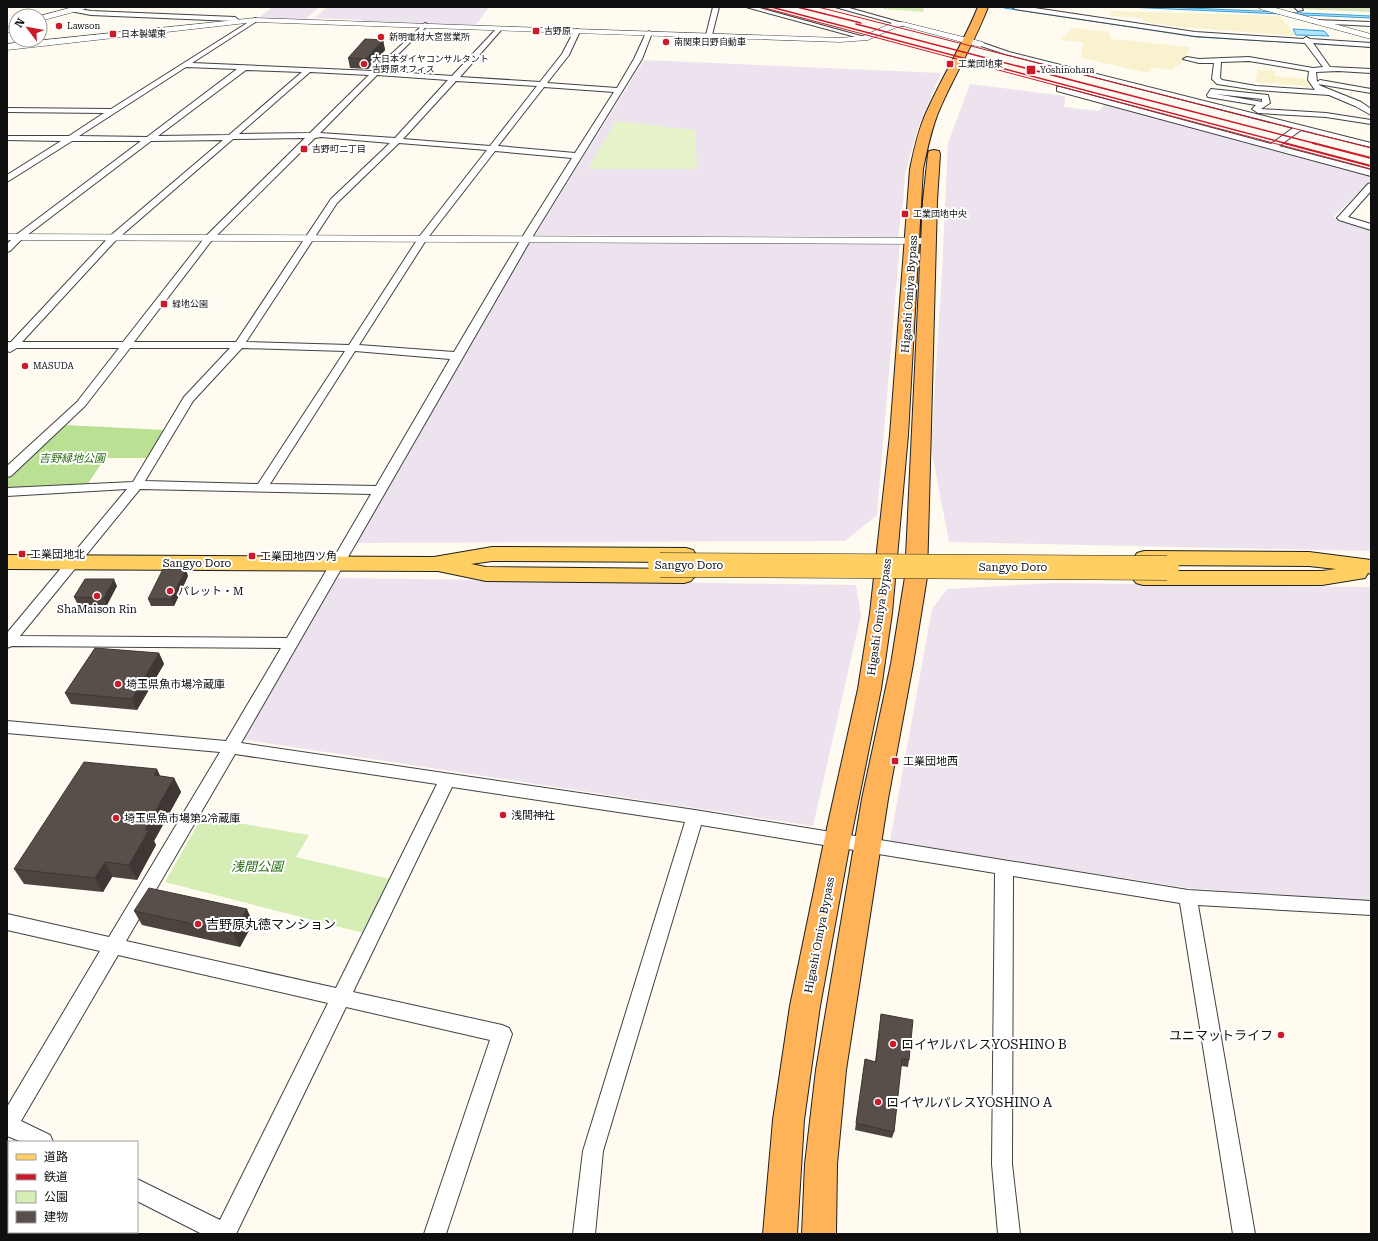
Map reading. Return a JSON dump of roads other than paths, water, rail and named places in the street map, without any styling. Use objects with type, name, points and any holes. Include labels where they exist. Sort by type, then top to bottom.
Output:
[{"type":"highway","name":"Higashi Omiya Bypass","points":[[961,82],[978,40],[983,7]]},
{"type":"highway","name":"Higashi Omiya Bypass","points":[[818,1234],[825,1116],[875,798],[902,664],[917,566],[921,241],[915,193],[920,151],[927,125],[937,101],[978,40]]},
{"type":"highway","name":"Higashi Omiya Bypass","points":[[780,1234],[793,1078],[816,946],[874,661],[887,566],[900,419],[921,241],[930,201],[936,146]]},
{"type":"main road","name":"Sangyo Doro","points":[[7,562],[1371,569]]},
{"type":"main road","points":[[434,564],[486,574],[917,566],[1322,578],[1371,569]]},
{"type":"street","points":[[48,17],[82,7]]},
{"type":"street","points":[[709,35],[716,7]]},
{"type":"street","points":[[749,7],[865,38]]},
{"type":"street","points":[[838,7],[903,24],[978,40],[1083,75],[1237,111],[1371,145]]},
{"type":"street","points":[[1014,7],[1124,25],[1202,35],[1221,40],[1270,42],[1307,40],[1371,45]]},
{"type":"street","points":[[1263,7],[1298,11],[1315,22],[1371,37]]},
{"type":"street","points":[[72,10],[92,13],[235,19],[237,21]]},
{"type":"street","points":[[7,47],[255,20],[840,40],[865,38],[903,24]]},
{"type":"street","points":[[7,179],[255,20]]},
{"type":"street","points":[[1315,22],[1371,24]]},
{"type":"street","points":[[7,473],[81,404],[209,238],[375,72],[425,25]]},
{"type":"street","points":[[8,642],[137,485],[188,399],[239,345],[334,201],[398,141],[453,78],[500,28]]},
{"type":"street","points":[[263,486],[422,239],[565,55],[577,31]]},
{"type":"street","points":[[41,1141],[7,1125],[291,644],[336,563],[526,239],[638,59],[649,33]]},
{"type":"street","points":[[1307,40],[1328,69]]},
{"type":"street","points":[[1256,52],[1263,61]]},
{"type":"street","points":[[1187,59],[1199,61],[1240,58],[1313,70],[1328,69],[1352,79],[1371,91]]},
{"type":"street","points":[[1218,60],[1216,79],[1220,82],[1256,88],[1333,93]]},
{"type":"street","points":[[184,65],[375,72],[619,90]]},
{"type":"street","points":[[7,249],[19,237],[245,67]]},
{"type":"street","points":[[9,347],[113,238],[309,70]]},
{"type":"street","points":[[1313,70],[1311,76],[1312,81],[1318,88],[1358,104],[1371,114]]},
{"type":"street","points":[[1312,81],[1352,79],[1371,71]]},
{"type":"street","points":[[1067,85],[1060,89],[1371,173]]},
{"type":"street","points":[[1254,110],[1261,107],[1266,102],[1265,97],[1214,91],[1211,95],[1260,102],[1263,104]]},
{"type":"street","points":[[1348,100],[1354,98],[1371,102]]},
{"type":"street","points":[[7,110],[112,111]]},
{"type":"street","points":[[1237,111],[1254,110],[1326,115],[1371,122]]},
{"type":"street","points":[[1273,146],[1299,127]]},
{"type":"street","points":[[7,138],[148,139],[313,135],[492,148],[577,156]]},
{"type":"street","points":[[1371,186],[1342,218],[1371,227]]},
{"type":"street","points":[[7,237],[921,241]]},
{"type":"street","points":[[9,347],[239,345],[352,348],[458,356]]},
{"type":"street","points":[[7,492],[137,485],[263,486],[380,490]]},
{"type":"street","points":[[8,642],[291,644]]},
{"type":"street","points":[[7,727],[230,747],[695,817],[1188,897],[1371,908]]},
{"type":"street","points":[[138,1190],[225,1234],[448,779]]},
{"type":"street","points":[[584,1234],[593,1151],[619,1061],[695,817]]},
{"type":"street","points":[[1004,866],[1002,1164],[1009,1234]]},
{"type":"street","points":[[1188,897],[1244,1234]]},
{"type":"street","points":[[7,922],[502,1034],[435,1234]]},
{"type":"water","points":[[1126,7],[1167,7],[1371,16],[1371,18]]},
{"type":"water","points":[[1004,8],[1175,33],[1370,47],[1197,37]]},
{"type":"water","points":[[1293,29],[1324,31],[1329,36],[1296,35]]},
{"type":"tram line","points":[[761,7],[1371,169]]},
{"type":"tram line","points":[[818,7],[1371,148]]},
{"type":"railway","points":[[771,7],[1288,144]]},
{"type":"railway","points":[[797,7],[861,23]]},
{"type":"railway","points":[[856,24],[1317,144]]},
{"type":"railway","points":[[1284,143],[1371,166]]},
{"type":"railway","points":[[1313,143],[1371,158]]},
{"type":"place","name":"Lawson","points":[[59,26]]},
{"type":"place","name":"吉野原","points":[[536,31]]},
{"type":"place","name":"日本製罐東","points":[[113,34]]},
{"type":"place","name":"新明電材大宮営業所","points":[[381,37]]},
{"type":"place","name":"南関東日野自動車","points":[[666,42]]},
{"type":"place","name":"大日本ダイヤコンサルタント 吉野原オフィス","points":[[364,64]]},
{"type":"place","name":"工業団地東","points":[[950,64]]},
{"type":"place","name":"Yoshinohara","points":[[1031,70]]},
{"type":"place","name":"吉野町二丁目","points":[[304,149]]},
{"type":"place","name":"工業団地中央","points":[[905,214]]},
{"type":"place","name":"緑地公園","points":[[164,304]]},
{"type":"place","name":"MASUDA","points":[[25,366]]},
{"type":"place","name":"工業団地北","points":[[22,554]]},
{"type":"place","name":"工業団地四ツ角","points":[[252,556]]},
{"type":"place","name":"パレット・M","points":[[170,591]]},
{"type":"place","name":"ShaMaison Rin","points":[[97,596]]},
{"type":"place","name":"埼玉県魚市場冷蔵庫","points":[[118,684]]},
{"type":"place","name":"工業団地西","points":[[895,761]]},
{"type":"place","name":"浅間神社","points":[[503,815]]},
{"type":"place","name":"埼玉県魚市場第2冷蔵庫","points":[[116,818]]},
{"type":"place","name":"吉野原丸徳マンション","points":[[198,924]]},
{"type":"place","name":"ユニマットライフ","points":[[1281,1035]]},
{"type":"place","name":"ロイヤルパレスYOSHINO B","points":[[893,1044]]},
{"type":"place","name":"ロイヤルパレスYOSHINO A","points":[[878,1102]]},
{"type":"park label","name":"吉野緑地公園","points":[[72,458]]},
{"type":"park label","name":"浅間公園","points":[[257,866]]}]
